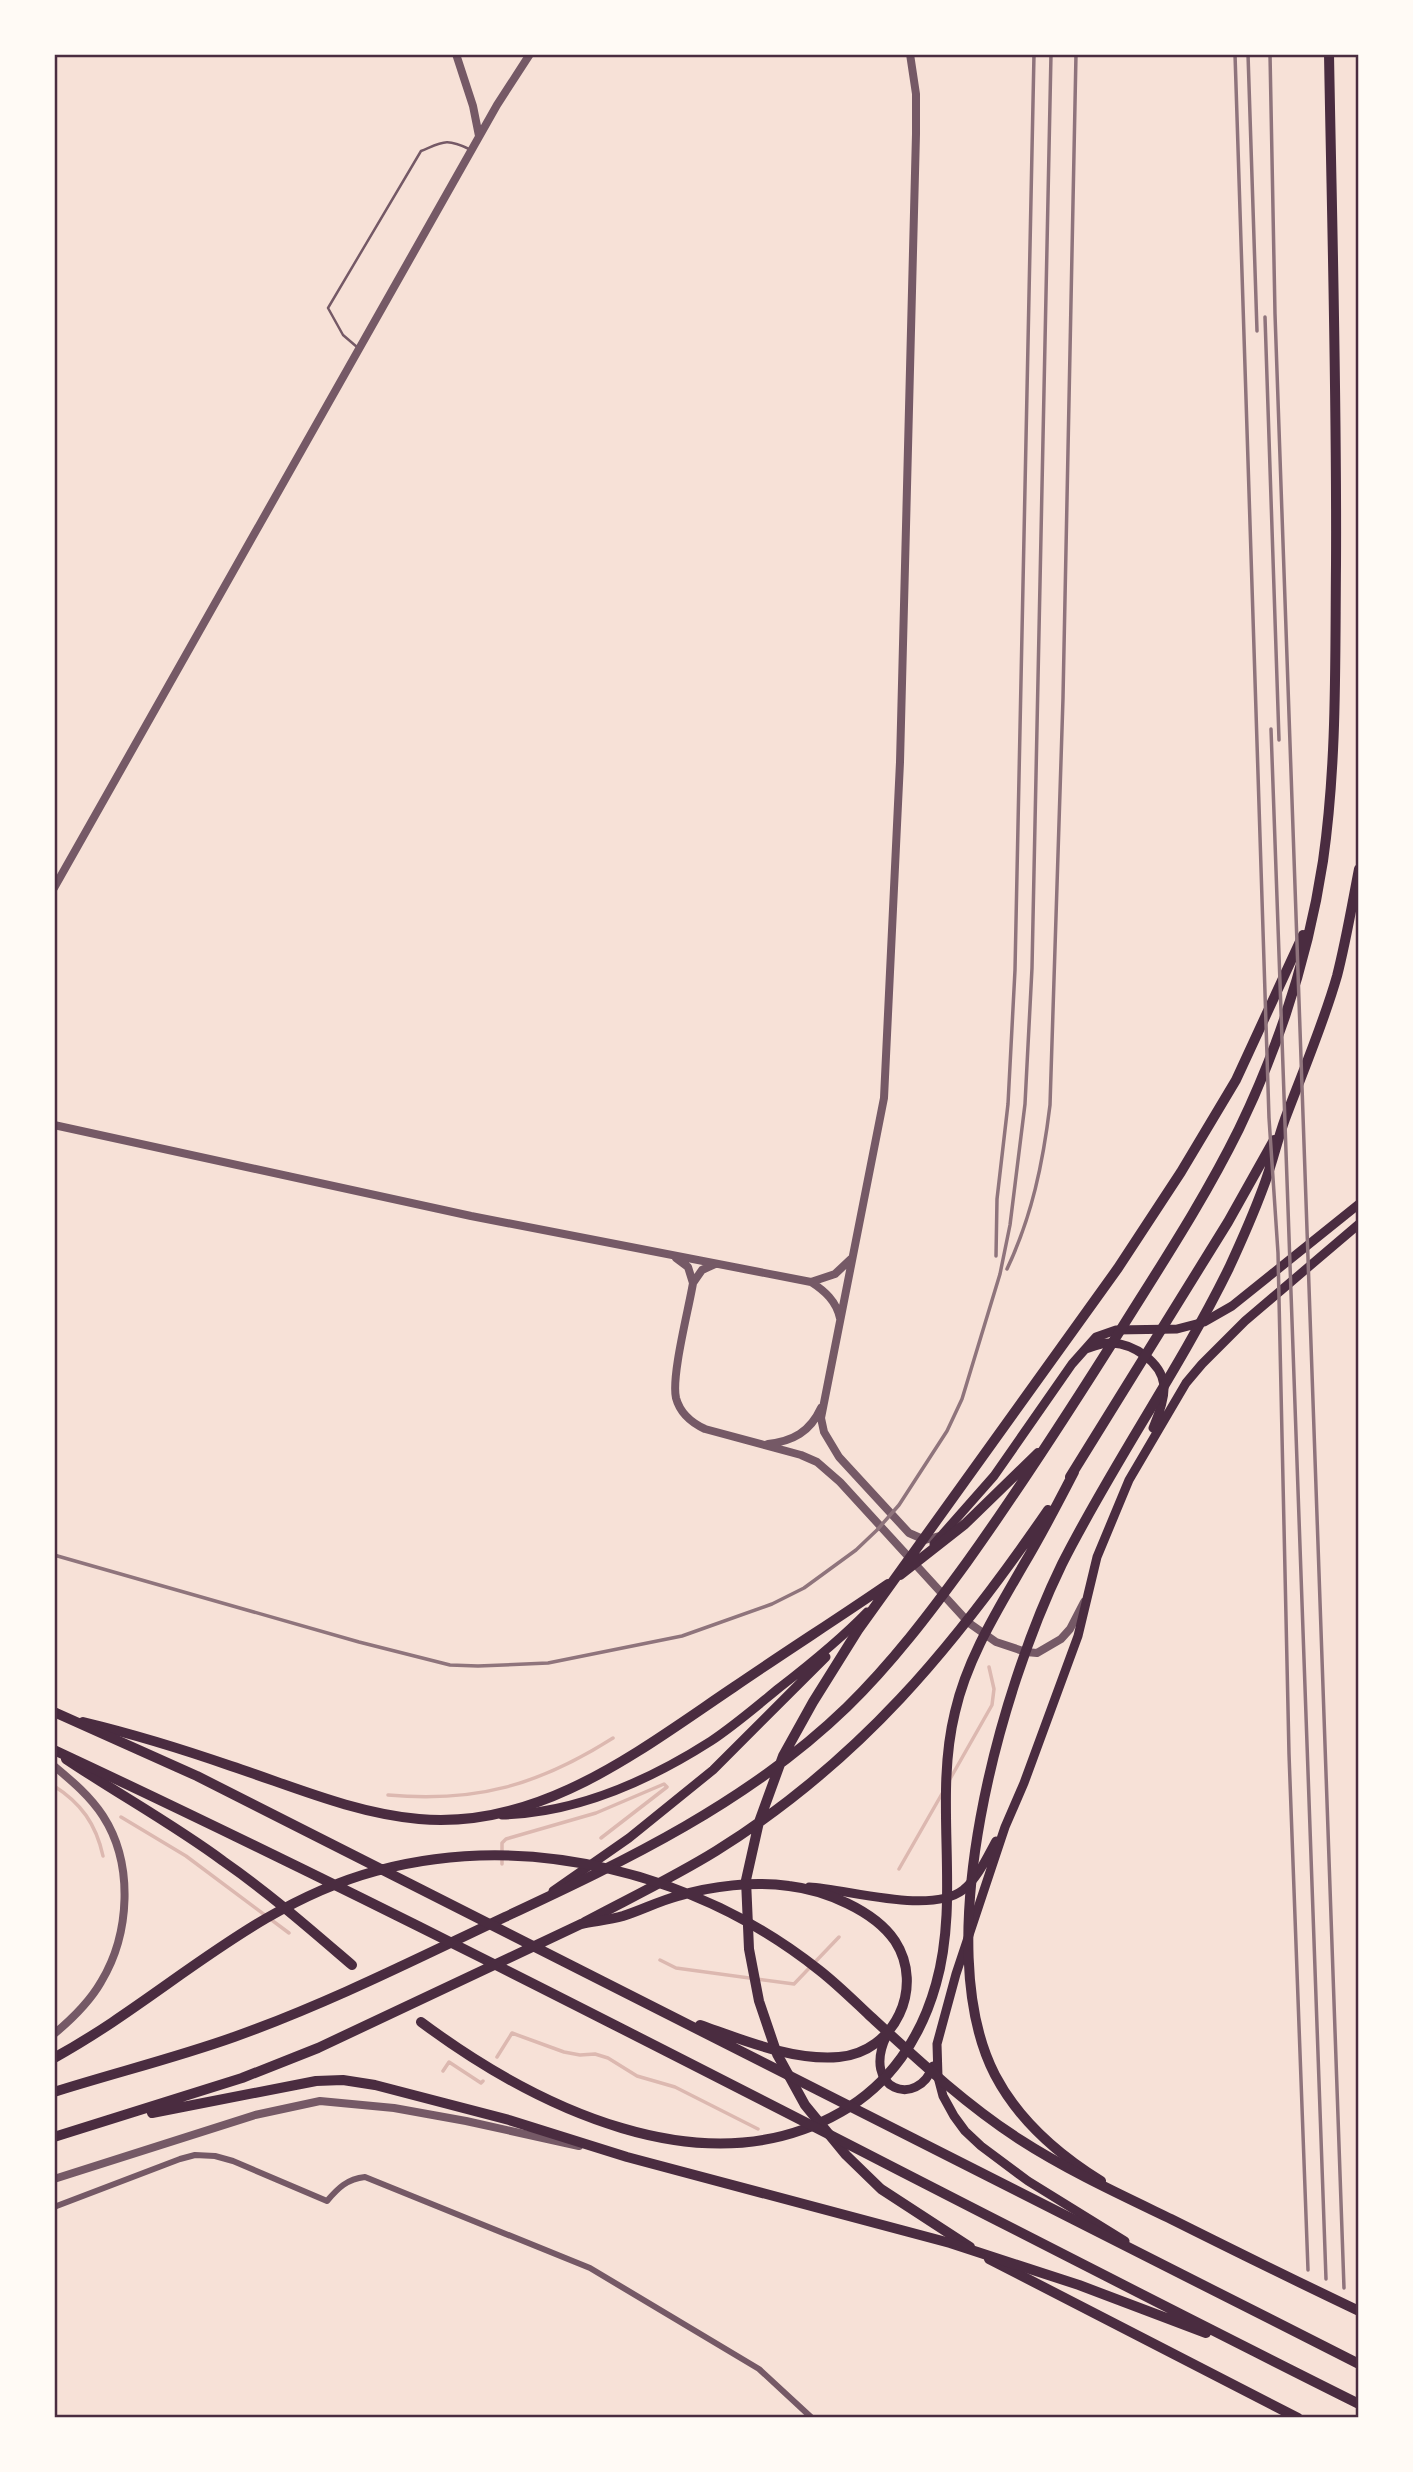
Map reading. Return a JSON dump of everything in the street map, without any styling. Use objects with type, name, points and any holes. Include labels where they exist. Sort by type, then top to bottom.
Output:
[{"type":"main road","points":[[54,2092],[231,2038],[319,2004],[537,1902],[695,1822],[760,1780],[807,1743],[878,1674],[956,1577],[1061,1426],[1192,1215],[1235,1136],[1260,1084],[1286,1011],[1315,909],[1323,859],[1335,729],[1336,464],[1329,54]]},
{"type":"main road","points":[[1140,2205],[1081,2168],[1038,2131],[1011,2102],[994,2073],[979,2036],[969,1972],[969,1915],[977,1842],[996,1742],[1039,1617],[1062,1566],[1112,1473],[1175,1367],[1229,1268],[1264,1186],[1336,976],[1359,869]]},
{"type":"main road","points":[[1298,2418],[993,2261],[932,2225],[881,2189],[854,2164],[805,2105],[777,2054],[760,2001],[749,1949],[746,1880],[759,1822],[783,1756],[813,1702],[858,1630],[1118,1268],[1181,1172],[1236,1080],[1315,909]]},
{"type":"main road","points":[[54,2137],[242,2078],[446,1989],[581,1924],[715,1851],[780,1807],[829,1768],[905,1696],[934,1664],[1003,1576],[1074,1472],[1228,1222],[1285,1121]]},
{"type":"main road","points":[[537,1902],[629,1838],[713,1770],[819,1665],[843,1636],[943,1535],[994,1476],[1081,1352],[1096,1337],[1116,1330],[1177,1329],[1204,1322],[1232,1306],[1359,1204]]},
{"type":"main road","points":[[1170,2269],[1028,2181],[981,2146],[954,2116],[943,2096],[937,2077],[936,2058],[940,2029],[1005,1827],[1078,1636],[1097,1557],[1129,1480],[1186,1382],[1245,1321],[1359,1224]]},
{"type":"main road","points":[[1081,1352],[1099,1344],[1125,1345],[1140,1352],[1160,1372],[1164,1384],[1164,1398],[1146,1448]]},
{"type":"main road","points":[[495,1815],[546,1799],[593,1779],[648,1746],[914,1566],[1006,1486],[1061,1426]]},
{"type":"main road","points":[[421,2022],[498,2074],[574,2110],[657,2137],[701,2143],[761,2141],[795,2134],[824,2122],[876,2087],[898,2063],[916,2037],[936,1984],[945,1936],[947,1773],[954,1715],[962,1686],[998,1610],[1074,1472]]},
{"type":"main road","points":[[71,1719],[135,1735],[307,1793],[381,1813],[420,1819],[527,1814],[568,1806],[616,1790],[666,1766],[712,1740],[843,1636]]},
{"type":"main road","points":[[54,1712],[197,1776],[1359,2364]]},
{"type":"main road","points":[[54,1750],[116,1793],[220,1858],[262,1889],[352,1965]]},
{"type":"main road","points":[[54,1750],[375,1904],[1359,2404]]},
{"type":"main road","points":[[581,1924],[621,1916],[679,1895],[716,1888],[823,1888],[890,1899],[926,1901],[951,1896],[971,1882],[1005,1827]]},
{"type":"main road","points":[[54,2058],[107,2026],[225,1942],[271,1914],[317,1891],[374,1871],[429,1858],[470,1855],[522,1856],[572,1862],[630,1874],[678,1889],[769,1936],[819,1970],[974,2107],[1069,2170],[1359,2311]]},
{"type":"main road","points":[[789,1886],[828,1896],[859,1909],[879,1923],[895,1941],[907,1976],[906,1998],[900,2016],[880,2049],[880,2072],[893,2087],[901,2090],[918,2086],[930,2074],[936,2058]]},
{"type":"main road","points":[[660,2011],[748,2042],[812,2056],[841,2057],[869,2048],[887,2035]]},
{"type":"main road","points":[[110,2121],[304,2083],[343,2080],[374,2085],[509,2120],[627,2157],[950,2243],[1079,2285],[1255,2352]]},
{"type":"street","points":[[456,54],[473,106],[479,136]]},
{"type":"street","points":[[54,888],[471,150],[530,54]]},
{"type":"street","points":[[910,54],[916,94],[916,134],[900,762],[884,1098],[821,1418],[830,1444],[851,1471],[909,1533],[925,1540],[943,1535]]},
{"type":"street","points":[[54,1125],[471,1216],[811,1282],[834,1302],[841,1321]]},
{"type":"street","points":[[666,1255],[684,1263],[691,1272],[693,1283],[676,1380],[676,1398],[692,1423],[817,1462],[840,1482],[982,1633],[996,1642],[1026,1653],[1037,1653],[1061,1639],[1070,1629],[1087,1596]]},
{"type":"street","points":[[811,1282],[835,1274],[853,1257]]},
{"type":"street","points":[[693,1283],[705,1267],[718,1264]]},
{"type":"street","points":[[761,1444],[782,1442],[798,1436],[814,1420],[823,1402]]},
{"type":"street","points":[[54,1766],[81,1789],[105,1819],[120,1861],[124,1904],[118,1941],[102,1982],[73,2018],[54,2034]]},
{"type":"street","points":[[54,2179],[255,2115],[320,2101],[348,2102],[430,2115],[627,2157]]},
{"type":"street","points":[[54,2207],[195,2155],[215,2155],[233,2161],[327,2202],[340,2186],[356,2178],[365,2177],[590,2268],[759,2369],[812,2418]]},
{"type":"lane","points":[[360,349],[343,335],[328,308],[421,151],[445,141],[453,141],[471,150]]},
{"type":"waterway","points":[[950,1779],[992,1705],[994,1689],[989,1667]]},
{"type":"waterway","points":[[388,1795],[450,1796],[506,1787],[559,1768],[613,1738]]},
{"type":"waterway","points":[[502,1864],[502,1843],[506,1839],[596,1813],[664,1784],[667,1787],[601,1838]]},
{"type":"waterway","points":[[54,1786],[86,1815],[103,1856]]},
{"type":"waterway","points":[[899,1869],[943,1792]]},
{"type":"waterway","points":[[121,1817],[186,1856],[289,1933]]},
{"type":"waterway","points":[[660,1960],[676,1968],[794,1984],[839,1937]]},
{"type":"waterway","points":[[497,2057],[512,2033],[564,2052],[595,2054],[608,2058],[637,2076],[675,2087],[758,2129]]},
{"type":"waterway","points":[[443,2071],[449,2062],[481,2083],[483,2081]]},
{"type":"railway","points":[[996,1256],[997,1199],[1008,1104],[1015,970],[1034,54]]},
{"type":"railway","points":[[54,1555],[359,1642],[450,1665],[548,1663],[682,1636],[772,1604],[804,1588],[856,1550],[899,1505],[947,1431],[962,1399],[1000,1274],[1010,1225],[1025,1104],[1032,968],[1051,54]]},
{"type":"railway","points":[[1007,1269],[1035,1189],[1050,1105],[1063,698],[1076,54]]},
{"type":"railway","points":[[1235,54],[1269,1118],[1278,1253],[1289,1754],[1308,2270]]},
{"type":"railway","points":[[1248,54],[1257,331]]},
{"type":"railway","points":[[1270,54],[1275,314],[1344,2288]]},
{"type":"railway","points":[[1265,317],[1279,740]]},
{"type":"railway","points":[[1271,729],[1326,2279]]}]
